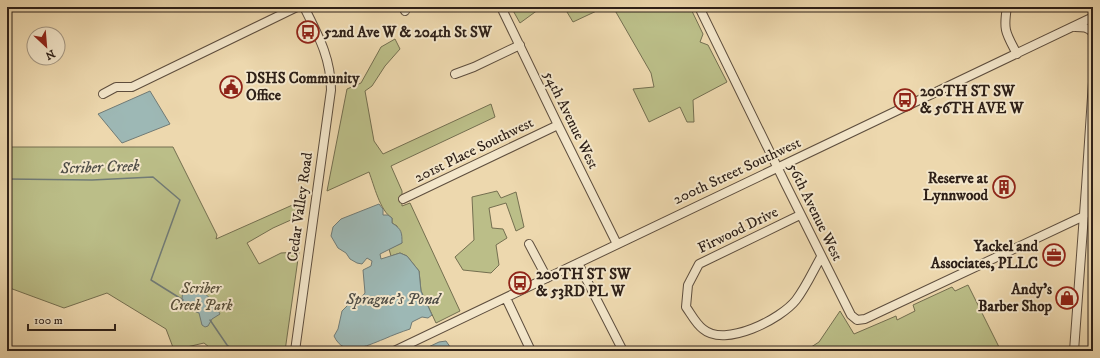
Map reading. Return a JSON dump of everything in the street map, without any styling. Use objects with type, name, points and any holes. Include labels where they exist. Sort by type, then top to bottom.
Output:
[{"type":"street","points":[[103,94],[116,87],[132,87],[157,76],[297,7]]},
{"type":"street","name":"Cedar Valley Road","points":[[295,351],[330,90],[330,66],[321,42],[304,7]]},
{"type":"street","name":"54th Avenue West","points":[[501,7],[617,244]]},
{"type":"street","points":[[1007,7],[1004,26],[1005,32],[1017,54]]},
{"type":"street","name":"56th Avenue West","points":[[700,8],[821,257],[851,315],[857,320],[865,319],[1084,216]]},
{"type":"street","name":"200th Street Southwest","points":[[394,351],[1093,17]]},
{"type":"street","points":[[1073,27],[1084,27],[1090,29],[1093,33]]},
{"type":"street","points":[[454,74],[474,67],[520,45]]},
{"type":"street","points":[[1074,351],[1093,82]]},
{"type":"street","name":"201st Place Southwest","points":[[403,199],[558,125]]},
{"type":"street","name":"Firwood Drive","points":[[800,214],[699,264],[688,285],[686,307],[703,330],[717,335],[744,332],[777,317],[796,300],[821,257]]},
{"type":"street","points":[[529,244],[546,278]]},
{"type":"street","points":[[578,264],[623,351]]},
{"type":"street","points":[[506,298],[531,351]]},
{"type":"green space","points":[[511,7],[542,7],[520,23]]},
{"type":"green space","points":[[564,7],[605,7],[573,22]]},
{"type":"green space","points":[[613,7],[690,7],[703,34],[700,42],[708,45],[727,82],[693,100],[694,122],[687,122],[680,107],[649,122],[633,89],[654,87],[651,73]]},
{"type":"green space","points":[[395,39],[400,49],[385,66],[372,86],[365,91],[374,141],[383,154],[491,104],[495,117],[391,166],[402,191],[402,206],[410,203],[460,311],[436,323],[421,291],[419,271],[407,256],[400,253],[391,256],[389,249],[402,243],[397,226],[392,223],[392,218],[384,210],[369,172],[327,191],[347,89],[361,83],[381,47]]},
{"type":"green space","name":"Scriber Creek Park","points":[[7,147],[173,147],[217,235],[216,239],[306,199],[302,215],[273,228],[247,243],[259,264],[281,253],[299,252],[285,351],[214,351],[204,343],[174,350],[166,329],[107,293],[64,308],[7,287]]},
{"type":"green space","points":[[497,191],[501,198],[516,192],[524,227],[516,231],[506,203],[489,208],[492,228],[503,229],[507,238],[496,245],[499,265],[491,273],[463,270],[455,257],[474,240],[472,197]]},
{"type":"green space","points":[[968,285],[1000,349],[997,351],[805,351],[819,342],[840,311],[854,334],[896,316],[897,320],[915,311],[913,305],[952,287],[955,291]]},
{"type":"water","points":[[150,91],[170,124],[122,143],[98,114]]},
{"type":"water","name":"Sprague's Pond","points":[[379,204],[383,209],[383,215],[388,215],[392,218],[392,223],[400,229],[402,240],[402,243],[380,254],[381,259],[400,253],[407,256],[419,271],[421,291],[432,315],[428,318],[422,317],[412,322],[410,329],[370,345],[356,348],[344,347],[338,343],[334,336],[338,329],[342,311],[349,304],[359,300],[365,293],[363,270],[371,266],[372,261],[367,258],[362,264],[350,259],[346,253],[338,248],[331,236],[333,227],[341,219]]},
{"type":"water","points":[[183,286],[202,291],[213,301],[220,314],[212,319],[208,326],[205,327],[202,325],[199,313],[184,307],[182,299]]},
{"type":"water","points":[[446,341],[453,351],[420,351],[439,342]]},
{"type":"waterway","name":"Scriber Creek","points":[[7,179],[92,180],[153,177],[180,200],[151,280],[183,300]]},
{"type":"waterway","name":"Scriber Creek","points":[[210,320],[227,345],[235,351]]},
{"type":"place","name":"52nd Ave W & 204th St SW","points":[[308,32]]},
{"type":"place","name":"DSHS Community Office","points":[[231,87]]},
{"type":"place","name":"200TH ST SW & 56TH AVE W","points":[[905,100]]},
{"type":"place","name":"Reserve at Lynnwood","points":[[1004,187]]},
{"type":"place","name":"Yackel and Associates, PLLC","points":[[1054,255]]},
{"type":"place","name":"200TH ST SW & 53RD PL W","points":[[520,283]]},
{"type":"place","name":"Andy's Barber Shop","points":[[1067,298]]}]
